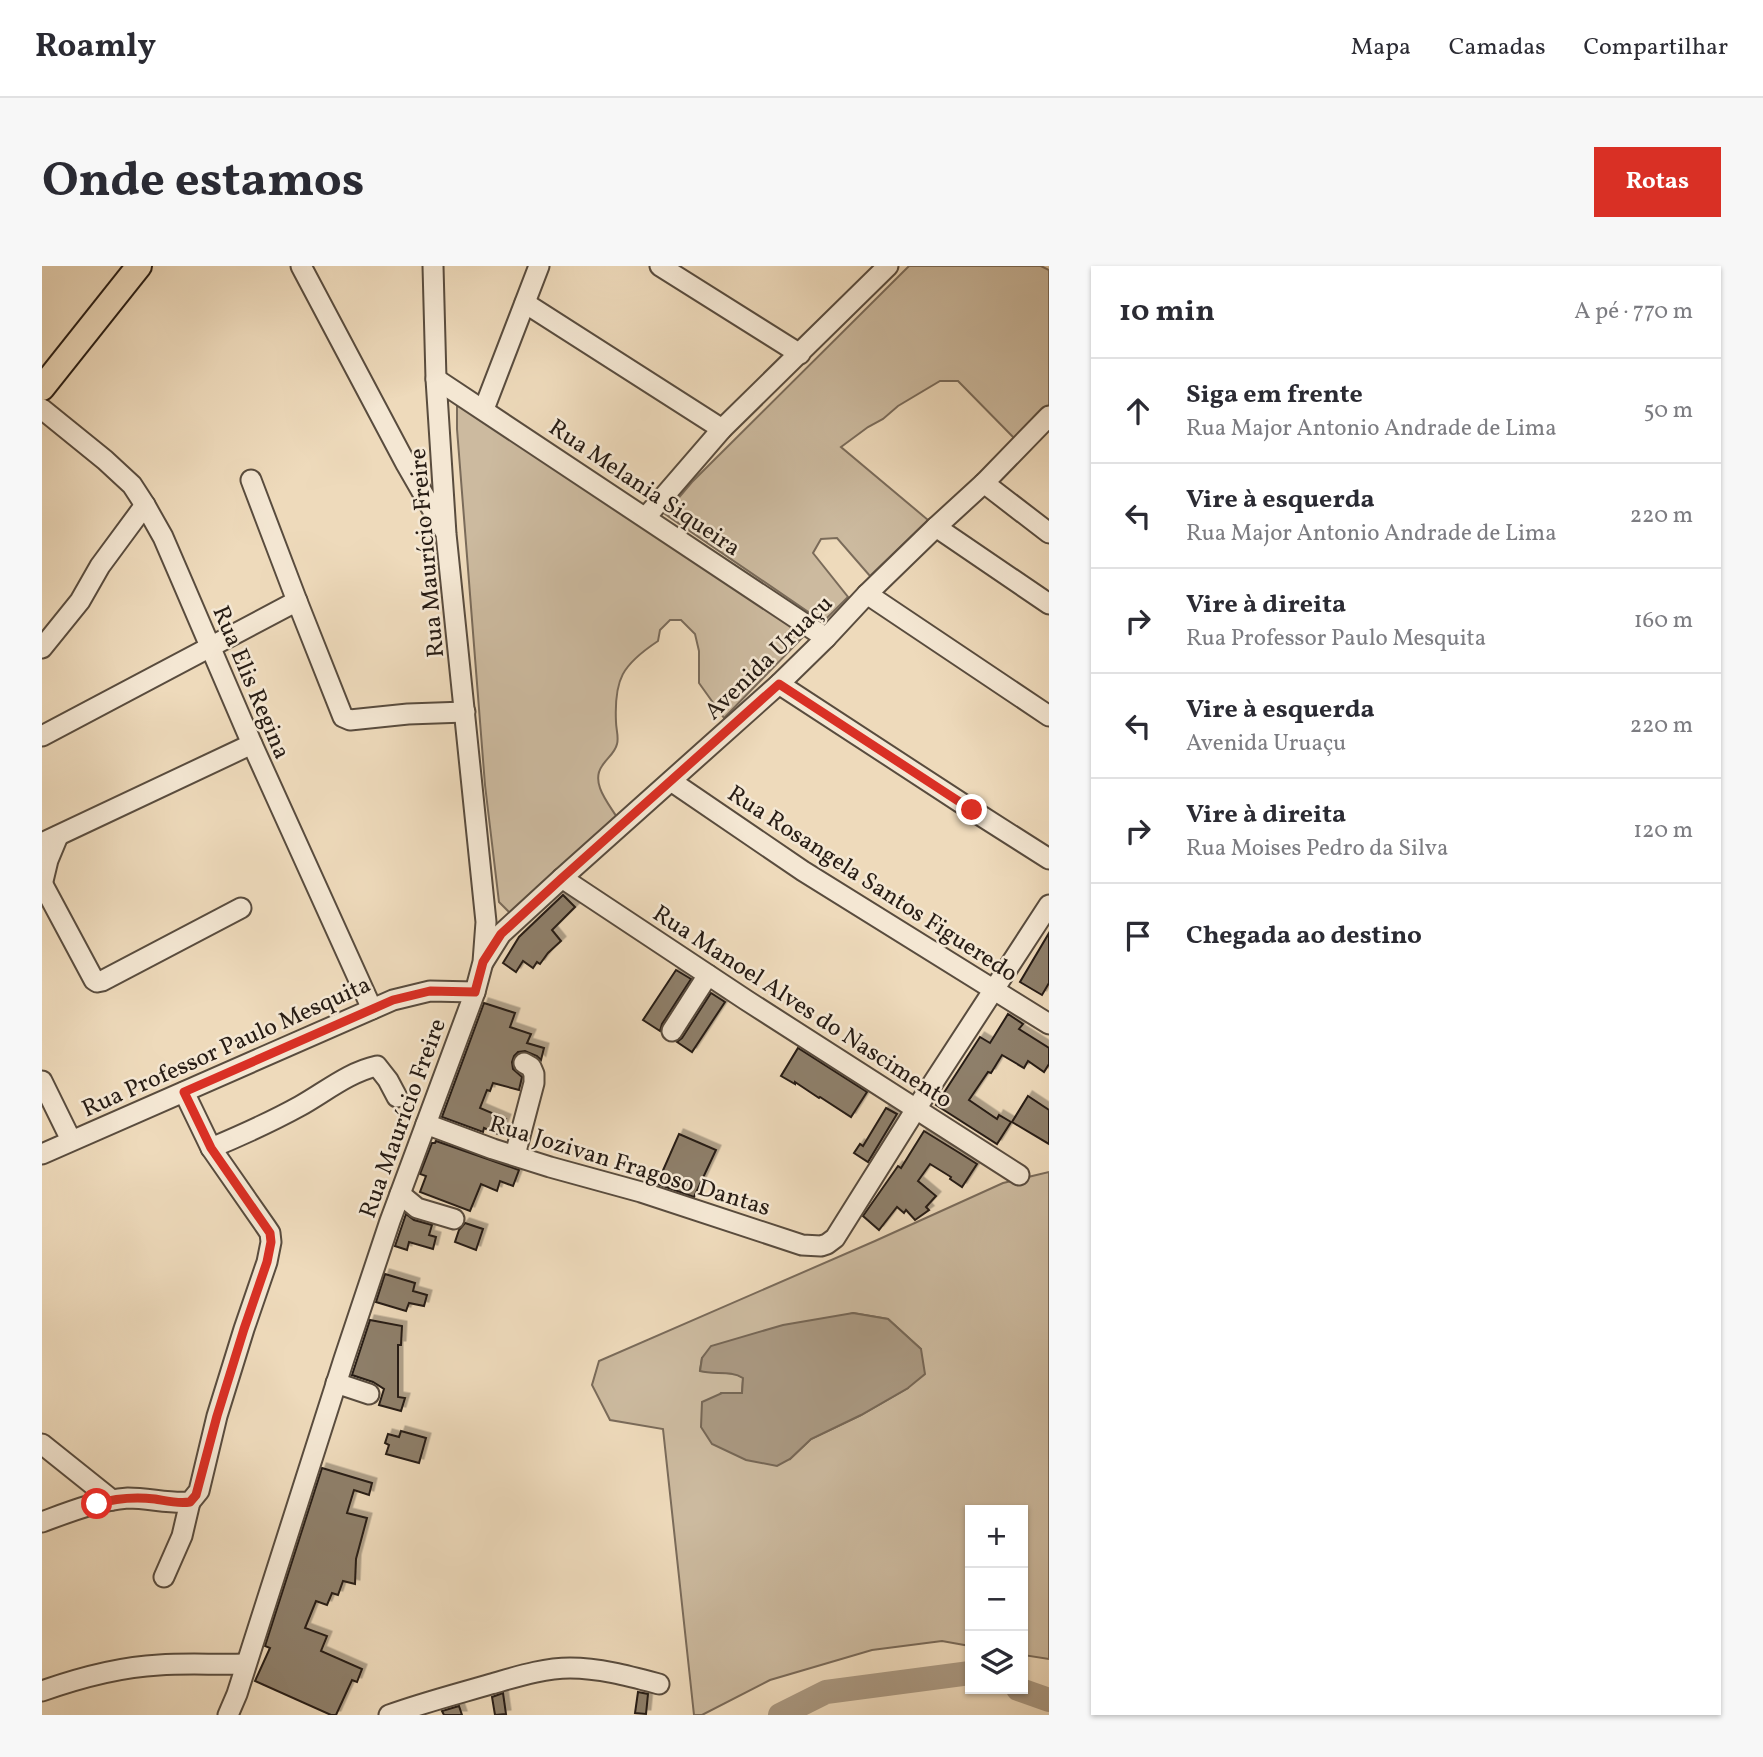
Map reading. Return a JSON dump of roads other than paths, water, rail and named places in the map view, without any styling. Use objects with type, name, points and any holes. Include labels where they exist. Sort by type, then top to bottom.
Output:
[{"type":"main road","points":[[42,388],[139,266]]},
{"type":"street","points":[[301,266],[446,534]]},
{"type":"street","name":"Rua Maurício Freire","points":[[233,1713],[246,1664],[336,1383],[400,1194],[475,992],[483,962],[484,907],[446,534],[436,379],[433,266]]},
{"type":"street","points":[[484,409],[539,266]]},
{"type":"street","points":[[660,266],[800,354]]},
{"type":"street","points":[[646,517],[722,429],[888,266]]},
{"type":"street","points":[[525,303],[722,429]]},
{"type":"street","name":"Rua Melania Siqueira","points":[[436,379],[826,638]]},
{"type":"street","name":"Rua Elis Regina","points":[[42,409],[132,485],[145,505],[173,559],[252,744],[372,1009]]},
{"type":"street","name":"Avenida Uruaçu","points":[[483,962],[501,934],[779,684],[1049,416]]},
{"type":"street","points":[[251,480],[344,717],[348,720],[465,712]]},
{"type":"street","points":[[984,483],[1049,533]]},
{"type":"street","points":[[42,648],[80,601],[100,566],[145,505]]},
{"type":"street","points":[[936,527],[1049,604]]},
{"type":"street","points":[[867,594],[1049,716]]},
{"type":"street","points":[[42,736],[297,601]]},
{"type":"street","points":[[779,684],[1049,859]]},
{"type":"street","points":[[241,908],[97,982],[94,981],[42,884],[50,839],[252,744]]},
{"type":"street","name":"Rua Rosangela Santos Figueredo","points":[[671,782],[803,871],[1049,1024]]},
{"type":"street","name":"Rua Manoel Alves do Nascimento","points":[[562,878],[1019,1175]]},
{"type":"street","points":[[916,1109],[1049,905]]},
{"type":"street","points":[[484,907],[492,919],[502,925],[511,925]]},
{"type":"street","points":[[672,1031],[708,975]]},
{"type":"street","name":"Rua Professor Paulo Mesquita","points":[[42,1154],[393,1000],[430,991],[475,992]]},
{"type":"street","points":[[514,1155],[534,1083],[531,1066],[524,1063]]},
{"type":"street","points":[[211,1148],[302,1105],[362,1069],[377,1066],[397,1097]]},
{"type":"street","points":[[42,1081],[71,1140]]},
{"type":"street","points":[[164,1577],[182,1536],[190,1502],[199,1491],[217,1416],[267,1262],[271,1242],[270,1233],[211,1148],[184,1092]]},
{"type":"street","name":"Rua Jozivan Fragoso Dantas","points":[[426,1124],[493,1149],[641,1192],[802,1245],[821,1246],[835,1238],[916,1109]]},
{"type":"street","points":[[400,1194],[417,1208],[454,1219]]},
{"type":"street","points":[[336,1383],[369,1394]]},
{"type":"street","points":[[42,1444],[112,1500]]},
{"type":"street","points":[[42,1522],[112,1500],[142,1498],[190,1502]]},
{"type":"street","points":[[42,1690],[131,1668],[246,1664]]},
{"type":"street","points":[[388,1715],[517,1676],[566,1668],[602,1671],[659,1684]]},
{"type":"waterway","points":[[780,1715],[826,1692],[965,1674]]},
{"type":"waterway","points":[[1028,1693],[1049,1700]]}]
